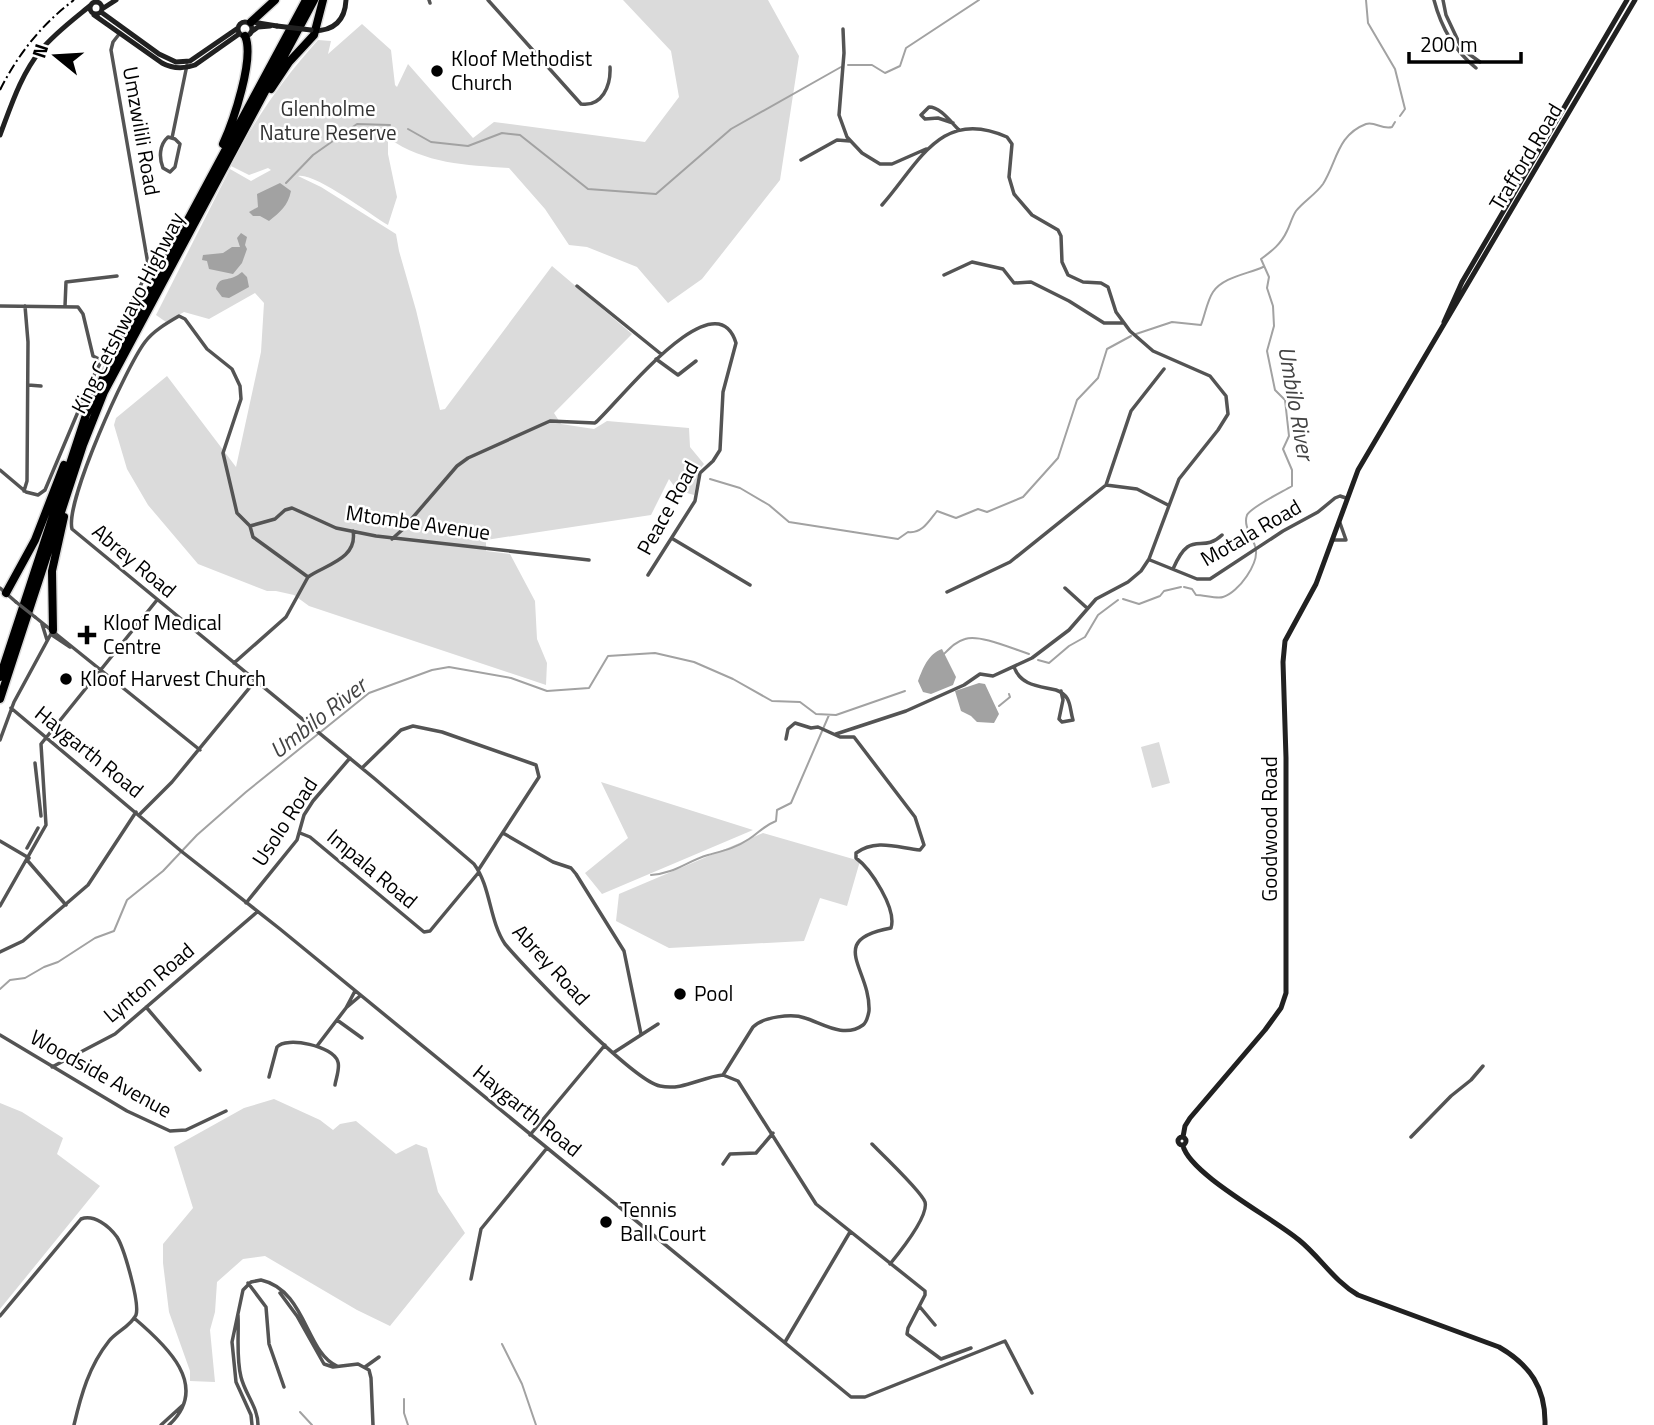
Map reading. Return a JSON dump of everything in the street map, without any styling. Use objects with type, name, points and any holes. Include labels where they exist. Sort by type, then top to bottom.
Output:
[{"type":"highway","points":[[203,192],[238,106],[248,47],[246,29],[275,0]]},
{"type":"highway","name":"King Cetshwayo Highway","points":[[0,677],[86,415],[104,376],[306,0]]},
{"type":"highway","name":"King Cetshwayo Highway","points":[[0,699],[69,486],[104,392],[314,0]]},
{"type":"highway","points":[[242,133],[285,68],[316,30],[323,0]]},
{"type":"highway","points":[[3,591],[35,540],[86,415]]},
{"type":"highway","points":[[52,633],[52,571],[69,486]]},
{"type":"street","points":[[75,19],[93,14],[102,6],[116,0]]},
{"type":"street","points":[[91,5],[93,14],[168,66],[205,59],[246,29],[277,26],[316,30],[332,28],[346,11],[346,0]]},
{"type":"street","points":[[488,0],[581,104],[590,104],[602,97],[610,81],[610,67]]},
{"type":"street","points":[[1434,0],[1458,53],[1476,68]]},
{"type":"street","points":[[1443,0],[1462,49],[1480,62]]},
{"type":"street","name":"Trafford Road","points":[[1442,328],[1462,282],[1627,0]]},
{"type":"street","name":"Trafford Road","points":[[1346,498],[1363,462],[1635,0]]},
{"type":"street","points":[[0,135],[32,63],[51,39],[91,5],[102,6],[122,32]]},
{"type":"street","points":[[1445,28],[1451,25]]},
{"type":"street","points":[[843,29],[844,53],[839,115],[850,141],[871,160],[884,165],[928,149]]},
{"type":"street","name":"Umzwilili Road","points":[[24,491],[36,495],[46,488],[77,413],[140,289],[148,267],[111,50],[112,44],[122,32]]},
{"type":"street","points":[[1602,43],[1608,47]]},
{"type":"street","points":[[172,138],[187,64]]},
{"type":"street","points":[[836,734],[906,711],[964,685],[980,674],[994,675],[1014,667],[1058,639],[1096,599],[1133,579],[1149,559],[1168,505],[1183,474],[1224,422],[1228,411],[1224,392],[1210,376],[1153,351],[1136,337],[1115,310],[1109,288],[1101,284],[1078,281],[1068,275],[1062,261],[1061,236],[1058,230],[1032,215],[1014,194],[1009,177],[1012,148],[1009,138],[959,128],[932,106],[921,115],[925,119],[938,118],[953,124]]},
{"type":"street","points":[[882,205],[928,149],[959,128]]},
{"type":"street","points":[[172,138],[179,141],[180,148],[175,167],[170,172],[163,168],[160,153],[165,139],[172,138]]},
{"type":"street","points":[[801,160],[836,140],[850,141]]},
{"type":"street","points":[[944,275],[970,262],[1002,268],[1013,283],[1032,283],[1106,324],[1124,323]]},
{"type":"street","points":[[65,306],[66,282],[117,276]]},
{"type":"street","points":[[577,286],[661,354]]},
{"type":"street","points":[[0,306],[77,306],[81,310],[93,356],[102,360]]},
{"type":"street","points":[[0,471],[24,491],[27,481],[28,385],[25,306]]},
{"type":"street","name":"Abrey Road","points":[[250,526],[235,508],[224,458],[241,395],[234,372],[207,349],[184,317],[178,317],[159,329],[142,346],[108,415],[74,502],[70,522],[73,530],[467,858],[479,871],[503,942],[613,1053],[640,1076],[657,1086],[688,1085],[723,1075]]},
{"type":"street","name":"Peace Road","points":[[392,539],[463,461],[550,421],[595,423],[661,354],[697,328],[708,324],[726,328],[734,336],[736,343],[724,388],[720,450],[700,473],[696,498],[673,540],[648,575]]},
{"type":"street","points":[[656,359],[678,375],[695,361]]},
{"type":"street","points":[[947,593],[1014,559],[1106,485],[1131,411],[1164,369]]},
{"type":"street","points":[[28,385],[41,386]]},
{"type":"street","points":[[1106,485],[1137,489],[1168,505]]},
{"type":"street","name":"Motala Road","points":[[1149,559],[1197,579],[1209,579],[1283,531],[1318,512],[1335,498],[1346,498]]},
{"type":"street","name":"Goodwood Road","points":[[1346,498],[1316,584],[1291,627],[1283,647],[1287,894],[1287,987],[1284,1001],[1265,1030],[1190,1118],[1185,1126],[1186,1142],[1183,1146],[1186,1156],[1194,1164],[1302,1242],[1345,1287],[1499,1347],[1525,1365],[1542,1392],[1545,1425]]},
{"type":"street","name":"Mtombe Avenue","points":[[250,526],[276,519],[284,510],[292,508],[326,524],[367,535],[589,560]]},
{"type":"street","points":[[1332,540],[1346,540],[1341,527],[1342,510]]},
{"type":"street","points":[[250,526],[253,537],[308,577]]},
{"type":"street","points":[[353,531],[353,542]]},
{"type":"street","points":[[234,663],[286,617],[308,577],[335,564],[353,542],[367,535]]},
{"type":"street","points":[[1173,569],[1187,546],[1212,542],[1222,535]]},
{"type":"street","points":[[673,540],[750,585]]},
{"type":"street","points":[[1065,588],[1087,608]]},
{"type":"street","points":[[3,591],[200,750]]},
{"type":"street","points":[[144,617],[151,600],[149,594]]},
{"type":"street","points":[[39,746],[157,600]]},
{"type":"street","points":[[40,621],[48,642]]},
{"type":"street","points":[[0,740],[11,708],[52,633]]},
{"type":"street","points":[[1014,667],[1021,679],[1060,691],[1069,700],[1073,720],[1065,723],[1059,720],[1063,700],[1060,691]]},
{"type":"street","points":[[0,952],[18,944],[90,882],[138,813],[172,782],[256,681]]},
{"type":"street","name":"Haygarth Road","points":[[11,708],[189,858],[361,995],[849,1395],[856,1398],[916,1378],[1005,1341],[1032,1393]]},
{"type":"street","points":[[786,739],[788,729],[795,723],[811,728],[818,727],[840,737],[853,736],[913,813],[924,843],[920,850],[893,844],[857,852],[856,858],[869,868],[880,887],[893,925],[889,929],[875,931],[858,942],[854,957],[869,996],[868,1016],[863,1025],[851,1029],[833,1029],[800,1016],[758,1022],[723,1075],[741,1084],[816,1204],[925,1291],[907,1334],[940,1359],[971,1348]]},
{"type":"street","points":[[362,768],[401,730],[413,726],[442,732],[534,763],[539,777],[479,871]]},
{"type":"street","points":[[0,906],[47,823],[37,730]]},
{"type":"street","name":"Usolo Road","points":[[246,903],[276,868],[300,833],[301,821],[313,801],[350,758]]},
{"type":"street","points":[[35,763],[41,816]]},
{"type":"street","points":[[40,804],[46,803]]},
{"type":"street","points":[[27,848],[38,828]]},
{"type":"street","name":"Impala Road","points":[[300,833],[310,837],[424,932],[430,931],[479,871]]},
{"type":"street","points":[[503,833],[529,850],[572,869],[576,874],[625,952],[641,1034]]},
{"type":"street","points":[[0,841],[28,859],[66,905]]},
{"type":"street","points":[[31,841],[37,844]]},
{"type":"street","name":"Lynton Road","points":[[52,1067],[115,1034],[257,912]]},
{"type":"street","points":[[317,1046],[346,1008],[355,991]]},
{"type":"street","points":[[346,1008],[361,995]]},
{"type":"street","points":[[146,1007],[200,1070]]},
{"type":"street","points":[[337,1020],[362,1038]]},
{"type":"street","points":[[613,1053],[658,1024]]},
{"type":"street","name":"Woodside Avenue","points":[[0,1035],[120,1107],[170,1131],[186,1130],[226,1111]]},
{"type":"street","points":[[269,1077],[280,1043],[284,1041],[317,1046],[332,1053],[338,1060],[335,1084]]},
{"type":"street","points":[[530,1135],[605,1045]]},
{"type":"street","points":[[1411,1137],[1483,1066]]},
{"type":"street","points":[[723,1164],[730,1154],[756,1153],[773,1133]]},
{"type":"street","points":[[872,1144],[925,1203],[924,1211],[907,1241],[890,1264]]},
{"type":"street","points":[[471,1279],[480,1232],[547,1148]]},
{"type":"street","points":[[0,1316],[83,1218],[95,1219],[118,1239],[136,1302],[134,1318],[108,1342],[93,1366],[82,1390],[74,1425]]},
{"type":"street","points":[[785,1342],[850,1232]]},
{"type":"street","points":[[252,1425],[251,1415],[237,1386],[232,1342],[242,1293],[248,1283],[261,1280],[272,1284],[298,1316],[322,1362],[329,1366],[355,1364],[365,1367],[372,1378],[373,1425]]},
{"type":"street","points":[[248,1283],[266,1307],[270,1344],[284,1387]]},
{"type":"street","points":[[920,1307],[935,1325]]},
{"type":"street","points":[[239,1310],[238,1348],[241,1377],[257,1413],[258,1425]]},
{"type":"street","points":[[134,1318],[178,1364],[186,1403],[169,1425]]},
{"type":"street","points":[[365,1367],[379,1357]]},
{"type":"street","points":[[161,1425],[179,1410],[186,1397]]},
{"type":"green space","name":"Glenholme Nature Reserve","points":[[623,0],[768,0],[799,56],[780,180],[702,279],[668,303],[637,267],[587,247],[569,245],[545,209],[509,168],[446,162],[402,147],[388,138],[388,154],[397,197],[388,225],[329,187],[298,176],[321,187],[396,234],[440,410],[445,409],[552,266],[632,334],[554,413],[561,424],[594,429],[607,421],[689,428],[690,447],[704,464],[699,470],[694,495],[677,490],[669,479],[651,515],[486,540],[486,551],[510,554],[535,601],[537,639],[547,663],[546,685],[309,606],[294,595],[267,591],[198,564],[148,505],[127,469],[114,425],[116,418],[167,376],[236,467],[261,352],[264,303],[255,293],[209,319],[184,312],[166,322],[156,315],[230,169],[251,181],[271,170],[268,168],[249,175],[231,166],[249,132],[281,85],[318,40],[331,41],[328,54],[362,24],[391,50],[395,85],[397,87],[408,64],[473,138],[494,122],[645,142],[679,97],[671,51]]},
{"type":"green space","points":[[1159,742],[1170,783],[1152,788],[1141,747]]},
{"type":"green space","points":[[601,782],[753,830],[602,894],[585,873],[628,838]]},
{"type":"green space","points":[[763,833],[860,861],[847,906],[820,898],[804,941],[669,948],[616,921],[619,894]]},
{"type":"green space","points":[[274,1099],[320,1120],[333,1130],[340,1124],[356,1121],[396,1154],[416,1144],[427,1148],[438,1192],[465,1233],[390,1326],[357,1310],[265,1256],[243,1259],[217,1282],[215,1312],[210,1330],[215,1382],[190,1381],[190,1371],[169,1312],[163,1263],[163,1244],[193,1208],[174,1147],[244,1108]]},
{"type":"green space","points":[[0,1103],[22,1112],[63,1138],[57,1154],[100,1186],[0,1309]]},
{"type":"shaded area","points":[[280,183],[291,191],[283,208],[269,221],[253,216],[249,212],[258,207],[257,194]]},
{"type":"shaded area","points":[[241,233],[247,237],[247,249],[242,263],[233,274],[209,269],[207,261],[202,260],[203,255],[223,253],[232,247],[240,247],[237,238]]},
{"type":"shaded area","points":[[242,272],[247,277],[249,287],[229,298],[222,297],[216,289],[219,283]]},
{"type":"shaded area","points":[[942,649],[956,677],[953,685],[931,694],[923,692],[918,681],[922,671],[930,658]]},
{"type":"shaded area","points":[[979,683],[985,684],[999,714],[994,723],[977,722],[961,711],[955,691]]},
{"type":"waterway","points":[[848,65],[872,65],[885,73],[900,66],[906,48],[979,0]]},
{"type":"waterway","name":"Umbilo River","points":[[1366,0],[1368,23],[1395,69],[1405,109],[1400,116]]},
{"type":"waterway","points":[[408,129],[431,142],[468,146],[502,133],[520,135],[588,189],[656,194],[731,129],[841,67]]},
{"type":"waterway","name":"Umbilo River","points":[[1184,587],[1192,589],[1196,595],[1217,598],[1235,590],[1247,576],[1255,560],[1255,546],[1247,527],[1247,515],[1260,504],[1292,486],[1292,470],[1283,449],[1289,436],[1285,400],[1275,390],[1267,351],[1274,326],[1273,306],[1267,288],[1269,277],[1261,259],[1285,236],[1296,211],[1323,184],[1349,135],[1366,124],[1388,128],[1395,122]]},
{"type":"waterway","points":[[286,183],[313,155],[357,124],[390,125]]},
{"type":"waterway","points":[[1136,334],[1172,322],[1201,325],[1209,300],[1217,287],[1229,279],[1263,267]]},
{"type":"waterway","points":[[710,479],[740,488],[769,505],[789,522],[898,539],[908,532],[921,529],[937,511],[956,518],[978,509],[987,512],[1023,497],[1058,458],[1077,400],[1098,378],[1107,349],[1131,336]]},
{"type":"waterway","name":"Umbilo River","points":[[1123,599],[1139,604],[1160,596],[1164,591],[1181,587]]},
{"type":"waterway","name":"Umbilo River","points":[[1038,660],[1049,663],[1085,637],[1098,615],[1118,600]]},
{"type":"waterway","name":"Umbilo River","points":[[943,655],[958,642],[971,638],[988,640],[1029,654]]},
{"type":"waterway","name":"Umbilo River","points":[[0,989],[10,980],[25,978],[58,962],[95,938],[114,931],[127,900],[163,871],[197,835],[246,792],[369,693],[432,670],[449,667],[511,678],[547,691],[589,688],[608,656],[655,653],[694,662],[733,679],[772,701],[800,702],[816,714],[836,715],[905,691]]},
{"type":"waterway","name":"Umbilo River","points":[[999,706],[1010,697],[1009,694]]},
{"type":"waterway","points":[[651,875],[667,872],[734,847],[776,821],[777,810],[791,803],[829,715]]},
{"type":"waterway","points":[[502,1344],[522,1384],[536,1425]]},
{"type":"waterway","points":[[404,1399],[404,1413],[408,1425]]},
{"type":"waterway","points":[[300,1412],[312,1425]]},
{"type":"railway","points":[[0,90],[32,40],[51,19],[74,0]]},
{"type":"place","name":"Kloof Methodist Church","points":[[437,71]]},
{"type":"place","name":"Kloof Medical Centre","points":[[87,635]]},
{"type":"place","name":"Kloof Harvest Church","points":[[66,679]]},
{"type":"place","name":"Pool","points":[[680,994]]},
{"type":"place","name":"Tennis Ball Court","points":[[606,1222]]}]
